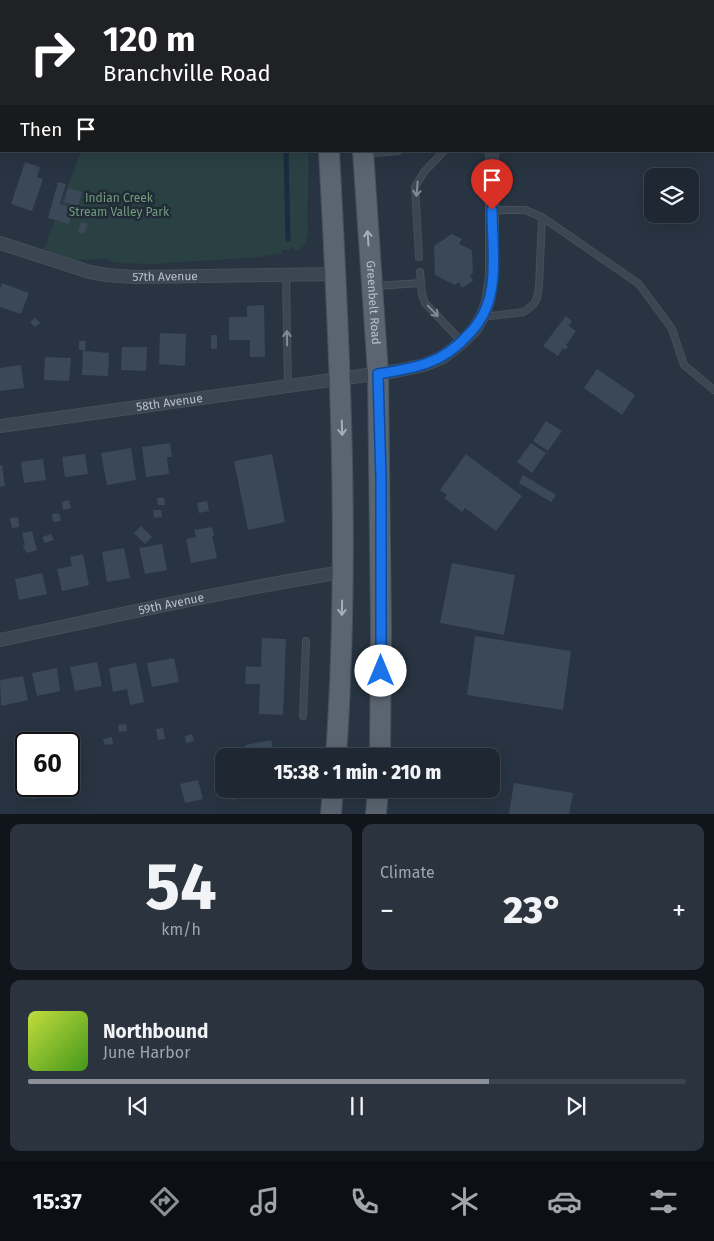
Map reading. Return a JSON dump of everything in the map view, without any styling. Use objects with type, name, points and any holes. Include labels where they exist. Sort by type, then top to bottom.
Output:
[{"type":"main road","points":[[329,152],[340,379],[343,572],[336,748]]},
{"type":"main road","name":"Greenbelt Road","points":[[363,153],[378,374],[381,620],[380,748]]},
{"type":"main road","points":[[331,814],[332,798]]},
{"type":"main road","points":[[376,814],[377,798]]},
{"type":"street","name":"58th Avenue","points":[[0,426],[378,374],[429,363],[443,357],[475,329],[482,317],[491,290],[492,152]]},
{"type":"street","name":"57th Avenue","points":[[0,243],[90,272],[107,275],[336,274]]},
{"type":"street","name":"59th Avenue","points":[[0,640],[174,603],[343,572]]},
{"type":"lane","points":[[363,153],[380,152]]},
{"type":"lane","points":[[419,257],[415,187],[424,172],[443,152]]},
{"type":"lane","points":[[492,210],[525,210],[542,217],[639,284],[672,329],[684,365],[714,390]]},
{"type":"lane","points":[[482,317],[524,312],[534,304],[539,286],[542,217]]},
{"type":"lane","points":[[420,272],[425,303],[462,342]]},
{"type":"lane","points":[[286,275],[288,386]]},
{"type":"lane","points":[[372,286],[421,283]]},
{"type":"lane","points":[[303,716],[306,641]]},
{"type":"green space","name":"Indian Creek Stream Valley Park","points":[[81,152],[308,152],[308,233],[306,235],[306,243],[299,250],[295,250],[293,247],[282,250],[282,253],[258,257],[153,264],[115,263],[108,259],[72,260],[44,249]]},
{"type":"building","points":[[25,162],[40,167],[37,177],[43,179],[32,211],[11,204]]},
{"type":"building","points":[[58,182],[66,184],[60,204],[73,208],[69,224],[48,218]]},
{"type":"building","points":[[68,188],[82,192],[78,206],[64,202]]},
{"type":"building","points":[[81,222],[88,224],[84,234],[78,232]]},
{"type":"building","points":[[452,234],[462,239],[459,244],[472,250],[473,273],[470,275],[473,281],[462,288],[459,282],[455,285],[435,275],[434,246]]},
{"type":"building","points":[[2,283],[29,293],[21,314],[0,307]]},
{"type":"building","points":[[264,305],[265,357],[250,357],[250,340],[229,340],[229,317],[247,317],[247,306]]},
{"type":"building","points":[[566,316],[572,321],[569,326],[576,331],[566,345],[568,347],[565,350],[563,348],[558,356],[543,346]]},
{"type":"building","points":[[35,318],[40,323],[35,327],[30,322]]},
{"type":"building","points":[[160,333],[186,334],[185,366],[159,364]]},
{"type":"building","points":[[211,335],[217,335],[217,349],[211,349]]},
{"type":"building","points":[[79,341],[86,341],[85,351],[109,353],[108,376],[82,375],[83,350],[79,350]]},
{"type":"building","points":[[122,347],[147,347],[146,371],[121,370]]},
{"type":"building","points":[[45,357],[71,358],[69,381],[44,380]]},
{"type":"building","points":[[21,365],[24,388],[0,391],[0,368]]},
{"type":"building","points":[[597,369],[635,395],[622,415],[584,388]]},
{"type":"building","points":[[546,421],[562,431],[548,451],[533,441]]},
{"type":"building","points":[[170,443],[172,457],[167,457],[169,474],[146,477],[142,447]]},
{"type":"building","points":[[531,443],[546,453],[532,473],[517,462]]},
{"type":"building","points":[[131,448],[136,480],[107,485],[101,453]]},
{"type":"building","points":[[85,454],[88,474],[65,477],[62,457]]},
{"type":"building","points":[[272,454],[285,522],[248,530],[234,461]]},
{"type":"building","points":[[466,454],[522,496],[496,531],[465,508],[462,512],[444,498],[447,495],[440,490]]},
{"type":"building","points":[[43,459],[46,480],[24,483],[21,462]]},
{"type":"building","points":[[0,465],[2,465],[5,486],[0,487]]},
{"type":"building","points":[[523,475],[556,495],[551,502],[519,483]]},
{"type":"building","points":[[157,498],[164,498],[165,505],[158,505]]},
{"type":"building","points":[[69,500],[71,508],[63,510],[62,502]]},
{"type":"building","points":[[207,501],[209,511],[199,513],[197,503]]},
{"type":"building","points":[[153,510],[161,510],[162,517],[154,518]]},
{"type":"building","points":[[59,513],[61,521],[53,522],[52,514]]},
{"type":"building","points":[[18,517],[19,527],[12,528],[10,518]]},
{"type":"building","points":[[141,526],[152,537],[145,544],[134,533]]},
{"type":"building","points":[[212,527],[217,558],[191,563],[186,539],[196,537],[194,530]]},
{"type":"building","points":[[32,531],[37,550],[26,553],[22,533]]},
{"type":"building","points":[[51,534],[54,540],[45,543],[42,537]]},
{"type":"building","points":[[162,544],[167,570],[145,574],[139,548]]},
{"type":"building","points":[[124,548],[130,578],[107,582],[102,552]]},
{"type":"building","points":[[83,554],[89,585],[62,591],[57,569],[72,566],[70,557]]},
{"type":"building","points":[[452,563],[515,575],[504,635],[440,623]]},
{"type":"building","points":[[42,573],[47,594],[19,600],[15,579]]},
{"type":"building","points":[[475,636],[571,651],[563,710],[467,695]]},
{"type":"building","points":[[262,638],[286,639],[283,715],[259,714],[260,684],[245,684],[246,666],[261,667]]},
{"type":"building","points":[[174,658],[179,682],[152,687],[147,663]]},
{"type":"building","points":[[97,662],[102,686],[75,691],[70,667]]},
{"type":"building","points":[[136,663],[144,702],[130,705],[127,689],[113,692],[109,668]]},
{"type":"building","points":[[57,668],[60,691],[37,696],[32,673]]},
{"type":"building","points":[[23,676],[28,700],[1,706],[0,680]]},
{"type":"building","points":[[126,724],[127,731],[119,732],[118,725]]},
{"type":"building","points":[[163,728],[165,739],[158,740],[156,729]]},
{"type":"building","points":[[192,734],[194,741],[186,743],[185,736]]},
{"type":"building","points":[[112,737],[113,744],[105,745],[103,739]]},
{"type":"building","points":[[271,740],[273,748],[246,748],[245,745]]},
{"type":"building","points":[[198,780],[203,799],[185,803],[180,784]]},
{"type":"building","points":[[514,783],[573,793],[569,814],[509,814]]},
{"type":"waterway","points":[[286,152],[288,239]]},
{"type":"route","points":[[381,671],[381,479],[378,374],[424,365],[443,357],[454,350],[475,329],[482,317],[491,290],[492,210]]}]
